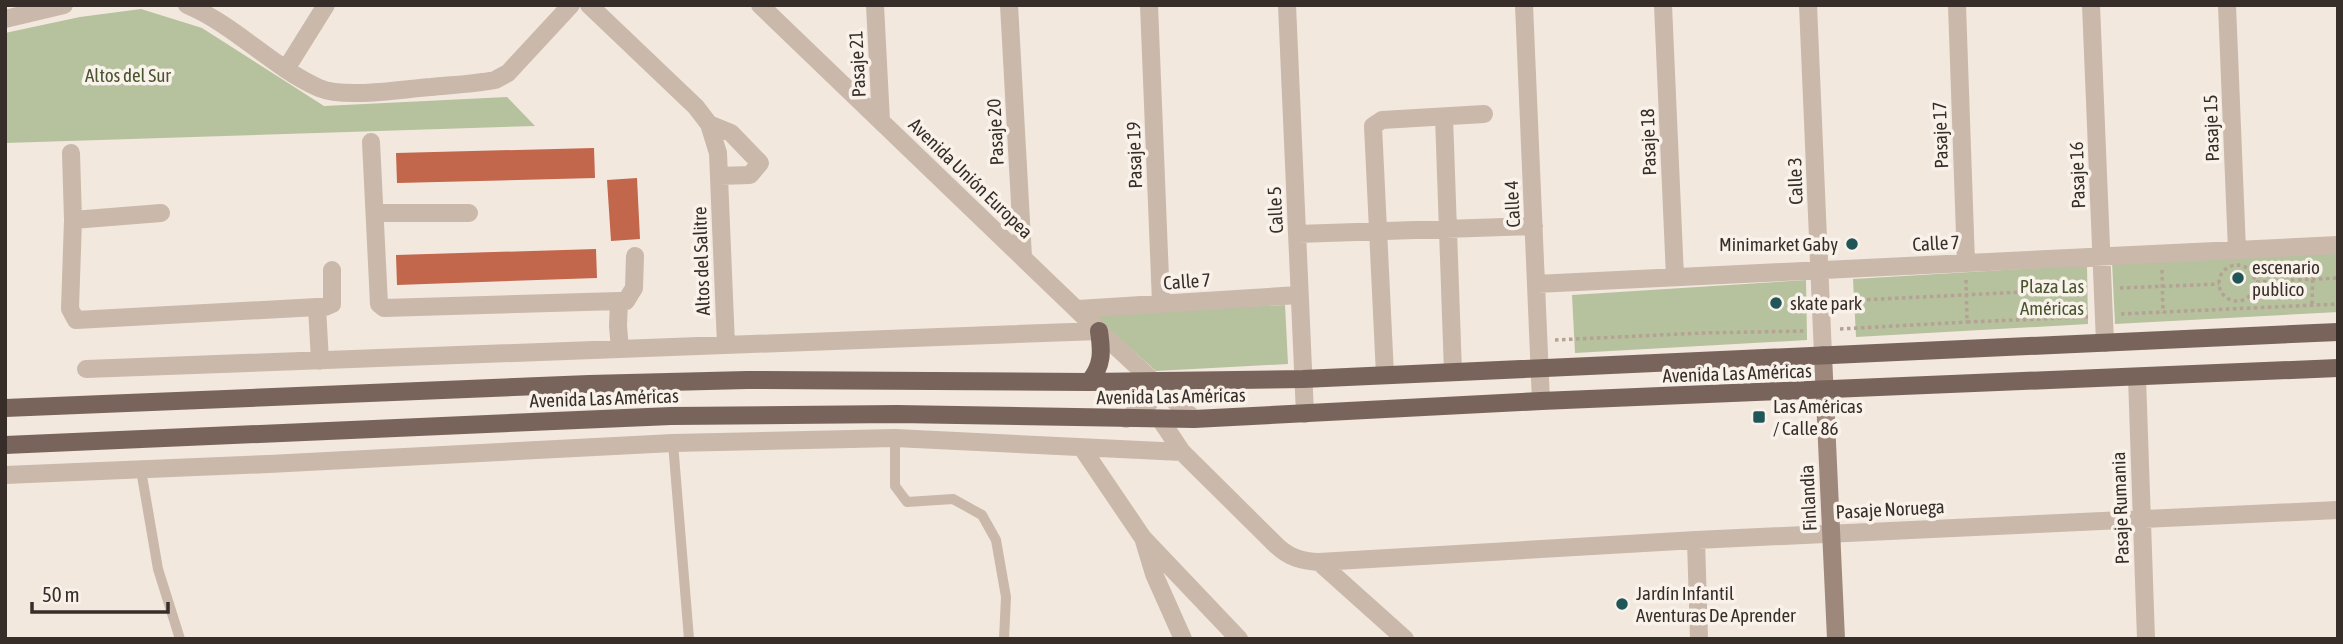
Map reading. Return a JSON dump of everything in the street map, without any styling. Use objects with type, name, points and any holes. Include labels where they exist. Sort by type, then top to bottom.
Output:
[{"type":"main road","points":[[1089,382],[1101,360],[1099,331]]},
{"type":"main road","name":"Avenida Las Américas","points":[[5,408],[628,383],[885,379],[1089,382],[1303,379],[2338,332]]},
{"type":"main road","name":"Avenida Las Américas","points":[[5,445],[671,415],[897,414],[1194,419],[1541,401],[2338,368]]},
{"type":"street","points":[[5,19],[64,5]]},
{"type":"street","points":[[187,5],[210,17],[286,69],[317,87],[332,92],[371,92],[495,80],[508,73],[571,5]]},
{"type":"street","points":[[286,69],[326,5]]},
{"type":"street","name":"Altos del Salitre","points":[[589,5],[696,107],[709,124],[718,153],[726,345]]},
{"type":"street","name":"Avenida Unión Europea","points":[[760,5],[1194,419]]},
{"type":"street","name":"Pasaje 21","points":[[875,5],[881,121]]},
{"type":"street","name":"Pasaje 20","points":[[1009,5],[1023,257]]},
{"type":"street","name":"Pasaje 19","points":[[1149,5],[1161,303]]},
{"type":"street","name":"Calle 5","points":[[1287,5],[1305,414]]},
{"type":"street","name":"Calle 4","points":[[1524,5],[1541,401]]},
{"type":"street","name":"Pasaje 18","points":[[1663,5],[1675,277]]},
{"type":"street","name":"Calle 3","points":[[1808,5],[1823,355]]},
{"type":"street","name":"Pasaje 17","points":[[1957,5],[1966,263]]},
{"type":"street","name":"Pasaje 16","points":[[2091,5],[2105,343]]},
{"type":"street","name":"Pasaje 15","points":[[2227,5],[2237,250]]},
{"type":"street","points":[[1385,375],[1373,126],[1382,120],[1484,114]]},
{"type":"street","points":[[1444,117],[1453,372]]},
{"type":"street","name":"Altos del Salitre","points":[[709,124],[731,133],[760,163],[750,175],[719,176]]},
{"type":"street","points":[[371,142],[376,213],[377,299],[384,308],[626,301],[634,288],[635,256]]},
{"type":"street","points":[[71,153],[73,220],[70,309],[76,320],[317,307],[332,304],[332,270]]},
{"type":"street","points":[[73,220],[161,213]]},
{"type":"street","points":[[376,213],[469,213]]},
{"type":"street","points":[[1297,234],[1534,226]]},
{"type":"street","name":"Calle 7","points":[[1536,284],[2338,245]]},
{"type":"street","name":"Calle 7","points":[[1078,309],[1299,295]]},
{"type":"street","points":[[619,301],[620,349]]},
{"type":"street","points":[[317,307],[320,361]]},
{"type":"street","points":[[86,369],[1099,331]]},
{"type":"street","name":"Finlandia","points":[[1823,355],[1836,639]]},
{"type":"street","name":"Pasaje Rumania","points":[[2137,377],[2146,639]]},
{"type":"street","points":[[1126,419],[1150,402],[1155,381]]},
{"type":"street","points":[[1160,419],[1182,452],[1288,556],[1320,562],[1405,639]]},
{"type":"street","points":[[5,475],[673,443],[895,438],[1182,452]]},
{"type":"street","points":[[1082,448],[1143,538],[1239,639]]},
{"type":"street","name":"Pasaje Noruega","points":[[1320,562],[1831,533],[2338,510]]},
{"type":"street","points":[[1143,538],[1154,574],[1183,639]]},
{"type":"street","points":[[1696,540],[1699,639]]},
{"type":"lane","points":[[895,438],[895,486],[907,502],[953,499],[982,516],[996,540],[1006,597],[1004,639]]},
{"type":"lane","points":[[673,443],[689,639]]},
{"type":"lane","points":[[141,470],[158,569],[180,639]]},
{"type":"path","points":[[2312,304],[2313,246]]},
{"type":"path","points":[[2161,253],[2163,313]]},
{"type":"path","points":[[1966,263],[1966,322]]},
{"type":"path","points":[[2236,265],[2249,270],[2255,282],[2251,296],[2238,301],[2225,297],[2219,284],[2223,271],[2236,265]]},
{"type":"path","points":[[2255,282],[2338,278]]},
{"type":"path","points":[[2112,288],[2219,284]]},
{"type":"path","points":[[1839,300],[2090,289]]},
{"type":"path","points":[[2112,315],[2338,304]]},
{"type":"path","points":[[1839,329],[2094,317]]},
{"type":"path","points":[[1539,341],[1809,331]]},
{"type":"green space","name":"Altos del Sur","points":[[141,9],[202,28],[324,106],[507,97],[535,126],[5,143],[5,33],[80,17]]},
{"type":"green space","name":"Plaza Las Américas","points":[[2338,249],[2338,312],[2115,324],[2112,262]]},
{"type":"green space","name":"Plaza Las Américas","points":[[2087,265],[2088,324],[1856,337],[1853,279]]},
{"type":"green space","points":[[1806,280],[1807,340],[1575,353],[1572,295]]},
{"type":"green space","points":[[1285,305],[1288,364],[1156,371],[1092,314]]},
{"type":"building","points":[[594,148],[595,178],[397,183],[396,153]]},
{"type":"building","points":[[637,178],[640,239],[611,241],[607,180]]},
{"type":"building","points":[[596,249],[597,278],[397,285],[396,255]]},
{"type":"place","name":"Minimarket Gaby","points":[[1852,244]]},
{"type":"place","name":"escenario publico","points":[[2238,278]]},
{"type":"place","name":"skate park","points":[[1776,303]]},
{"type":"place","name":"Las Américas / Calle 86","points":[[1759,417]]},
{"type":"place","name":"Jardín Infantil Aventuras De Aprender","points":[[1622,604]]}]
